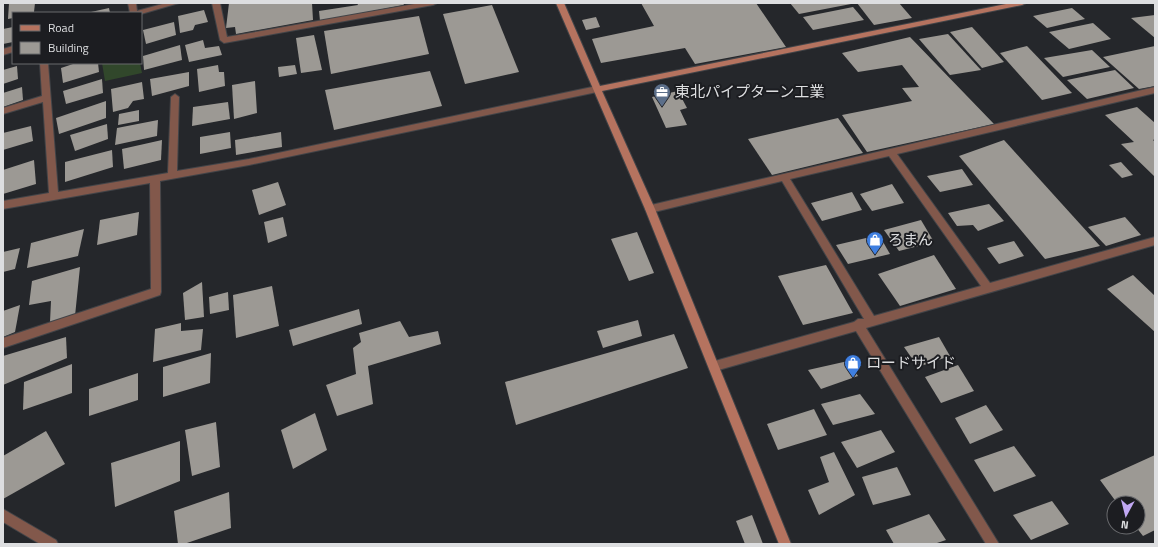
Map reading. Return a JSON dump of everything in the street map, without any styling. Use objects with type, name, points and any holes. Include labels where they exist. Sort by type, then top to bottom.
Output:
[{"type":"street","points":[[140,12],[174,3]]},
{"type":"street","points":[[216,3],[224,40],[433,3]]},
{"type":"street","points":[[560,3],[650,209],[715,366],[785,544]]},
{"type":"street","points":[[3,206],[249,162],[597,89],[1022,3]]},
{"type":"street","points":[[44,64],[54,196]]},
{"type":"street","points":[[650,209],[1155,90]]},
{"type":"street","points":[[172,175],[175,97]]},
{"type":"street","points":[[3,111],[46,98]]},
{"type":"street","points":[[891,152],[988,288]]},
{"type":"street","points":[[784,177],[871,321]]},
{"type":"street","points":[[3,343],[156,292],[155,178]]},
{"type":"street","points":[[715,366],[858,324],[1155,241]]},
{"type":"street","points":[[858,324],[993,544]]},
{"type":"street","points":[[3,515],[52,544]]},
{"type":"green space","points":[[102,64],[140,64],[142,73],[105,81]]},
{"type":"building","points":[[9,3],[35,3],[34,12],[12,12],[12,18],[8,19]]},
{"type":"building","points":[[229,3],[312,3],[313,20],[236,34],[235,27],[226,28]]},
{"type":"building","points":[[357,3],[403,3],[404,5],[320,21],[319,11],[358,5]]},
{"type":"building","points":[[641,3],[756,3],[786,47],[695,64],[685,48],[601,63],[592,39],[654,26]]},
{"type":"building","points":[[790,3],[851,3],[851,4],[799,14]]},
{"type":"building","points":[[857,3],[899,3],[912,18],[874,25]]},
{"type":"building","points":[[492,5],[519,72],[465,84],[443,14]]},
{"type":"building","points":[[853,7],[864,20],[813,30],[803,17]]},
{"type":"building","points":[[109,8],[110,12],[91,12]]},
{"type":"building","points":[[1072,8],[1085,19],[1047,28],[1033,16]]},
{"type":"building","points":[[204,10],[208,22],[195,25],[193,30],[180,33],[178,16]]},
{"type":"building","points":[[1155,15],[1155,38],[1131,18]]},
{"type":"building","points":[[419,16],[429,54],[331,74],[324,31]]},
{"type":"building","points":[[596,17],[600,27],[586,30],[582,20]]},
{"type":"building","points":[[174,22],[176,35],[146,44],[143,30]]},
{"type":"building","points":[[1093,23],[1111,39],[1069,49],[1049,32]]},
{"type":"building","points":[[12,27],[12,42],[3,44],[3,29]]},
{"type":"building","points":[[972,27],[1004,62],[982,68],[950,32]]},
{"type":"building","points":[[948,34],[981,70],[950,75],[919,39]]},
{"type":"building","points":[[314,35],[322,70],[301,73],[296,38]]},
{"type":"building","points":[[910,37],[994,124],[867,152],[842,115],[912,101],[902,88],[919,87],[902,65],[858,72],[842,53]]},
{"type":"building","points":[[203,40],[205,48],[219,46],[222,55],[189,62],[185,45]]},
{"type":"building","points":[[180,45],[182,60],[144,70],[143,56]]},
{"type":"building","points":[[1027,46],[1072,93],[1042,100],[1000,53]]},
{"type":"building","points":[[1155,46],[1155,86],[1139,89],[1103,57]]},
{"type":"building","points":[[1092,50],[1110,67],[1063,77],[1044,58]]},
{"type":"building","points":[[73,64],[98,64],[99,72],[63,83],[61,68]]},
{"type":"building","points":[[218,65],[219,72],[224,72],[225,86],[199,92],[197,69]]},
{"type":"building","points":[[295,65],[297,74],[279,77],[278,67]]},
{"type":"building","points":[[17,66],[18,79],[3,84],[3,70]]},
{"type":"building","points":[[1115,70],[1134,88],[1087,99],[1067,80]]},
{"type":"building","points":[[430,71],[442,106],[334,130],[325,90]]},
{"type":"building","points":[[189,72],[189,86],[152,96],[150,79]]},
{"type":"building","points":[[102,79],[103,93],[66,104],[63,91]]},
{"type":"building","points":[[255,81],[257,113],[234,119],[232,85]]},
{"type":"building","points":[[142,82],[144,99],[133,101],[128,108],[113,112],[111,89]]},
{"type":"building","points":[[22,87],[23,100],[3,107],[3,93]]},
{"type":"building","points":[[678,91],[687,108],[680,110],[687,125],[666,128],[652,97]]},
{"type":"building","points":[[106,101],[106,118],[59,134],[56,118]]},
{"type":"building","points":[[228,102],[230,119],[192,126],[193,107]]},
{"type":"building","points":[[1137,107],[1155,123],[1155,139],[1153,140],[1155,142],[1155,177],[1121,144],[1134,142],[1105,115]]},
{"type":"building","points":[[139,110],[139,121],[118,125],[119,114]]},
{"type":"building","points":[[838,118],[863,153],[772,175],[748,139]]},
{"type":"building","points":[[158,120],[157,136],[115,145],[117,128]]},
{"type":"building","points":[[107,124],[108,139],[75,151],[70,135]]},
{"type":"building","points":[[31,126],[33,141],[3,150],[3,133]]},
{"type":"building","points":[[230,132],[231,148],[200,154],[200,137]]},
{"type":"building","points":[[281,132],[282,147],[236,155],[235,140]]},
{"type":"building","points":[[162,140],[161,160],[124,169],[122,149]]},
{"type":"building","points":[[1004,140],[1100,246],[1045,259],[959,156]]},
{"type":"building","points":[[112,150],[113,167],[65,182],[65,162]]},
{"type":"building","points":[[34,160],[36,184],[3,194],[3,170]]},
{"type":"building","points":[[1121,162],[1133,175],[1122,178],[1109,165]]},
{"type":"building","points":[[962,169],[973,185],[940,192],[927,176]]},
{"type":"building","points":[[278,182],[286,205],[259,215],[252,190]]},
{"type":"building","points":[[892,184],[904,203],[872,211],[860,194]]},
{"type":"building","points":[[852,192],[862,210],[822,221],[811,203]]},
{"type":"building","points":[[989,204],[1004,221],[978,231],[973,225],[957,226],[948,213]]},
{"type":"building","points":[[139,212],[137,235],[97,245],[100,220]]},
{"type":"building","points":[[283,217],[287,236],[268,243],[264,222]]},
{"type":"building","points":[[1125,217],[1141,235],[1106,246],[1088,227]]},
{"type":"building","points":[[921,220],[934,242],[899,251],[884,230]]},
{"type":"building","points":[[84,229],[78,256],[27,268],[31,243]]},
{"type":"building","points":[[637,232],[654,273],[629,281],[611,239]]},
{"type":"building","points":[[879,235],[890,254],[848,264],[836,245]]},
{"type":"building","points":[[1014,241],[1024,256],[999,264],[987,248]]},
{"type":"building","points":[[20,248],[15,269],[3,272],[3,252]]},
{"type":"building","points":[[934,255],[956,289],[900,306],[878,274]]},
{"type":"building","points":[[826,265],[853,313],[803,325],[778,276]]},
{"type":"building","points":[[80,267],[75,316],[50,322],[51,301],[29,305],[32,281]]},
{"type":"building","points":[[1133,275],[1155,296],[1155,332],[1107,289]]},
{"type":"building","points":[[202,282],[204,317],[185,320],[183,293]]},
{"type":"building","points":[[272,286],[279,326],[236,338],[233,295]]},
{"type":"building","points":[[228,292],[229,310],[210,314],[209,297]]},
{"type":"building","points":[[20,305],[15,332],[3,337],[3,311]]},
{"type":"building","points":[[359,309],[362,324],[293,346],[289,330]]},
{"type":"building","points":[[638,320],[642,336],[603,348],[597,331]]},
{"type":"building","points":[[400,321],[409,337],[438,331],[441,344],[368,366],[373,404],[337,416],[326,385],[356,374],[353,348],[361,342],[359,333]]},
{"type":"building","points":[[181,323],[181,331],[203,329],[201,350],[153,362],[155,329]]},
{"type":"building","points":[[674,334],[688,368],[516,425],[505,382]]},
{"type":"building","points":[[66,337],[67,358],[3,385],[3,356]]},
{"type":"building","points":[[939,337],[950,356],[918,367],[904,347]]},
{"type":"building","points":[[211,353],[210,383],[163,397],[163,367]]},
{"type":"building","points":[[848,361],[858,376],[821,389],[808,370]]},
{"type":"building","points":[[72,364],[72,393],[23,410],[24,382]]},
{"type":"building","points":[[958,365],[974,391],[941,403],[925,377]]},
{"type":"building","points":[[138,373],[138,400],[89,416],[89,389]]},
{"type":"building","points":[[860,394],[875,414],[833,425],[821,404]]},
{"type":"building","points":[[986,405],[1003,430],[970,444],[955,418]]},
{"type":"building","points":[[814,409],[827,435],[778,450],[767,424]]},
{"type":"building","points":[[315,413],[327,450],[293,469],[281,430]]},
{"type":"building","points":[[216,422],[220,467],[192,476],[185,430]]},
{"type":"building","points":[[881,430],[895,452],[857,468],[841,442]]},
{"type":"building","points":[[46,431],[65,464],[3,499],[3,456]]},
{"type":"building","points":[[180,441],[180,481],[115,507],[111,463]]},
{"type":"building","points":[[1014,446],[1036,476],[994,492],[974,460]]},
{"type":"building","points":[[834,452],[855,495],[819,515],[808,490],[829,482],[820,457]]},
{"type":"building","points":[[1155,455],[1155,530],[1146,534],[1146,495],[1111,495],[1100,480]]},
{"type":"building","points":[[897,467],[911,495],[873,505],[862,477]]},
{"type":"building","points":[[229,492],[231,528],[184,544],[178,544],[174,511]]},
{"type":"building","points":[[1052,501],[1069,524],[1031,540],[1013,515]]},
{"type":"building","points":[[929,514],[946,540],[934,544],[894,544],[886,530]]},
{"type":"building","points":[[752,515],[763,544],[745,544],[736,521]]},
{"type":"place","name":"東北パイプターン工業","points":[[662,107]]},
{"type":"place","name":"ろまん","points":[[875,255]]},
{"type":"place","name":"ロードサイド","points":[[853,378]]}]
